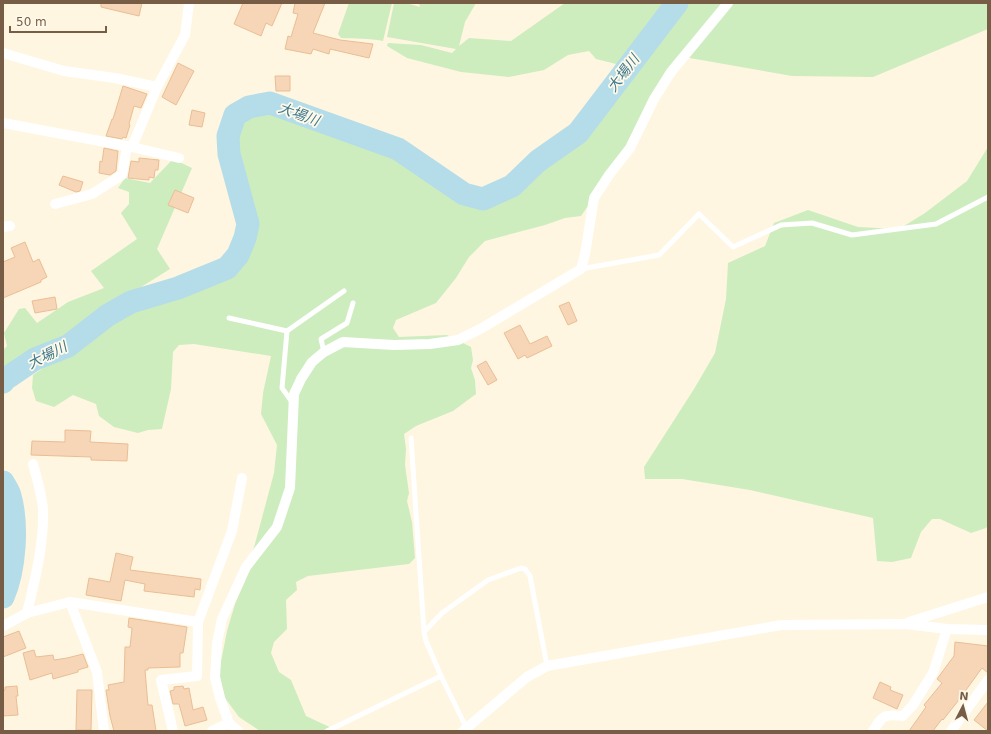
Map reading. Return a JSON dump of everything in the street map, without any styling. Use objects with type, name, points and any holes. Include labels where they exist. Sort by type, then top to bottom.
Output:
[{"type":"street","points":[[55,204],[92,194],[122,175],[129,146],[157,87],[185,35],[189,3]]},
{"type":"street","points":[[238,731],[230,723],[220,698],[215,674],[217,643],[222,619],[246,567],[277,527],[290,488],[294,394],[301,379],[312,362],[324,352],[343,342],[394,345],[430,344],[458,340],[482,328],[581,269],[586,254],[594,198],[609,175],[630,148],[654,99],[671,72],[728,3]]},
{"type":"street","points":[[3,53],[64,71],[115,78],[157,87]]},
{"type":"street","points":[[3,123],[129,146],[179,158]]},
{"type":"street","points":[[27,614],[40,559],[43,509],[33,464]]},
{"type":"street","points":[[197,676],[198,622],[232,531],[242,478]]},
{"type":"street","points":[[906,624],[988,597]]},
{"type":"street","points":[[70,602],[97,672],[104,731]]},
{"type":"street","points":[[3,626],[27,614],[70,602],[198,622]]},
{"type":"street","points":[[464,729],[528,677],[547,666],[781,625],[906,624],[947,629],[988,630]]},
{"type":"street","points":[[873,731],[880,720],[888,714],[903,716],[913,705],[933,673],[947,629]]},
{"type":"street","points":[[173,731],[161,680],[215,674]]},
{"type":"street","points":[[951,731],[988,680]]},
{"type":"street","points":[[212,731],[230,723]]},
{"type":"lane","points":[[581,269],[659,255],[699,214],[733,247],[781,225],[812,223],[852,235],[936,224],[988,197]]},
{"type":"lane","points":[[229,318],[287,331],[344,291]]},
{"type":"lane","points":[[324,352],[321,339],[347,323],[352,303]]},
{"type":"lane","points":[[287,331],[282,388],[294,405]]},
{"type":"lane","points":[[411,438],[424,632],[426,641],[464,729]]},
{"type":"lane","points":[[424,632],[442,614],[488,580],[521,568],[526,569],[530,576],[547,666]]},
{"type":"lane","points":[[327,731],[441,676]]},
{"type":"green space","points":[[349,3],[392,3],[383,41],[341,38],[338,34]]},
{"type":"green space","points":[[394,3],[406,3],[420,7],[419,3],[476,3],[465,22],[459,46],[469,38],[511,41],[565,3],[988,3],[988,29],[873,77],[792,76],[684,57],[581,216],[565,218],[545,225],[485,241],[469,257],[456,278],[436,303],[396,320],[393,328],[399,337],[447,335],[471,347],[473,360],[471,368],[475,380],[476,394],[453,411],[416,426],[404,434],[406,449],[405,465],[409,493],[407,501],[412,522],[415,558],[409,564],[308,576],[296,582],[297,590],[286,600],[287,629],[274,642],[271,653],[279,672],[291,680],[306,716],[338,731],[260,731],[239,717],[225,698],[219,672],[227,631],[235,604],[245,581],[274,473],[277,445],[261,414],[263,393],[271,356],[194,344],[179,345],[173,352],[171,389],[162,429],[148,430],[138,433],[114,427],[99,416],[96,404],[73,395],[54,407],[36,401],[32,388],[33,375],[119,315],[218,276],[243,258],[253,228],[245,208],[233,156],[237,127],[248,116],[270,109],[364,143],[411,167],[472,203],[515,197],[585,116],[613,77],[616,64],[596,59],[589,51],[568,55],[544,70],[509,77],[461,72],[407,58],[387,46],[388,43],[421,45],[452,53],[456,49],[387,37]]},
{"type":"green space","points":[[988,147],[988,526],[986,528],[971,533],[940,519],[932,519],[921,532],[911,558],[892,562],[877,561],[873,518],[750,490],[682,479],[645,479],[644,467],[694,389],[715,353],[726,299],[728,263],[765,246],[774,223],[808,210],[858,227],[899,229],[925,213],[967,181]]},
{"type":"green space","points":[[173,159],[192,168],[157,249],[170,269],[37,352],[14,364],[3,377],[3,350],[7,346],[4,333],[19,309],[25,308],[37,323],[68,302],[104,288],[91,271],[137,239],[121,213],[129,204],[129,192],[118,188],[125,178],[150,183]]},
{"type":"green space","points":[[3,520],[8,536],[8,564],[3,576]]},
{"type":"building","points":[[101,3],[142,3],[139,16],[101,7]]},
{"type":"building","points":[[243,3],[282,3],[272,26],[266,23],[261,36],[234,24]]},
{"type":"building","points":[[295,3],[325,3],[313,33],[340,40],[373,44],[369,58],[330,49],[329,54],[313,49],[311,54],[285,49],[288,36],[291,37],[298,14],[293,13]]},
{"type":"building","points":[[178,63],[194,71],[176,105],[162,97]]},
{"type":"building","points":[[275,76],[290,76],[290,91],[276,91]]},
{"type":"building","points":[[123,86],[147,94],[141,108],[134,106],[126,138],[123,137],[122,139],[106,136]]},
{"type":"building","points":[[192,110],[205,113],[202,127],[189,125]]},
{"type":"building","points":[[104,148],[118,151],[116,171],[110,175],[99,173],[100,161],[102,162]]},
{"type":"building","points":[[139,158],[159,160],[158,170],[155,170],[154,178],[149,177],[149,180],[128,178],[131,161],[139,162]]},
{"type":"building","points":[[63,176],[83,182],[80,191],[76,192],[59,185]]},
{"type":"building","points":[[175,190],[194,198],[188,213],[168,205]]},
{"type":"building","points":[[25,242],[33,262],[39,259],[47,277],[41,280],[41,282],[3,298],[3,262],[15,257],[11,248]]},
{"type":"building","points":[[55,297],[57,309],[35,313],[32,301]]},
{"type":"building","points":[[569,302],[577,321],[568,325],[559,306]]},
{"type":"building","points":[[520,325],[530,344],[547,336],[552,346],[527,358],[525,355],[518,359],[504,333]]},
{"type":"building","points":[[486,361],[497,380],[488,385],[477,366]]},
{"type":"building","points":[[65,430],[91,431],[90,442],[128,444],[127,461],[91,460],[91,457],[31,455],[32,441],[65,442]]},
{"type":"building","points":[[116,553],[133,557],[130,570],[201,579],[200,590],[195,589],[194,597],[144,591],[145,584],[125,580],[121,601],[86,595],[89,578],[110,582]]},
{"type":"building","points":[[129,618],[187,627],[183,653],[180,653],[180,667],[148,668],[148,670],[145,670],[148,705],[152,705],[156,731],[114,731],[110,716],[106,690],[109,690],[108,685],[124,682],[125,647],[130,647],[132,628],[128,627]]},
{"type":"building","points":[[19,631],[26,648],[3,657],[3,637]]},
{"type":"building","points":[[955,642],[988,646],[988,673],[982,668],[958,701],[933,731],[909,731],[926,707],[924,705],[942,683],[937,679],[954,656]]},
{"type":"building","points":[[34,650],[36,657],[53,655],[54,660],[83,654],[88,667],[78,670],[78,672],[53,679],[52,673],[30,680],[23,653]]},
{"type":"building","points":[[880,682],[891,687],[890,690],[903,695],[897,709],[873,698]]},
{"type":"building","points":[[17,686],[18,696],[16,696],[18,715],[3,716],[3,691],[5,690],[5,687]]},
{"type":"building","points":[[183,686],[184,689],[189,688],[193,710],[203,707],[207,720],[185,726],[179,704],[173,704],[170,691],[174,690],[174,687]]},
{"type":"building","points":[[77,690],[92,690],[91,730],[76,730]]},
{"type":"building","points":[[988,702],[988,731],[974,720]]},
{"type":"waterway","name":"大場川","points":[[3,382],[35,359],[68,346],[108,315],[131,302],[178,288],[227,268],[238,255],[245,238],[248,224],[229,154],[228,136],[235,115],[249,107],[270,103],[398,149],[464,194],[483,199],[512,186],[538,161],[578,133],[677,3]]},
{"type":"waterway","name":"大場川","points":[[3,482],[10,496],[14,520],[13,561],[3,597]]}]
